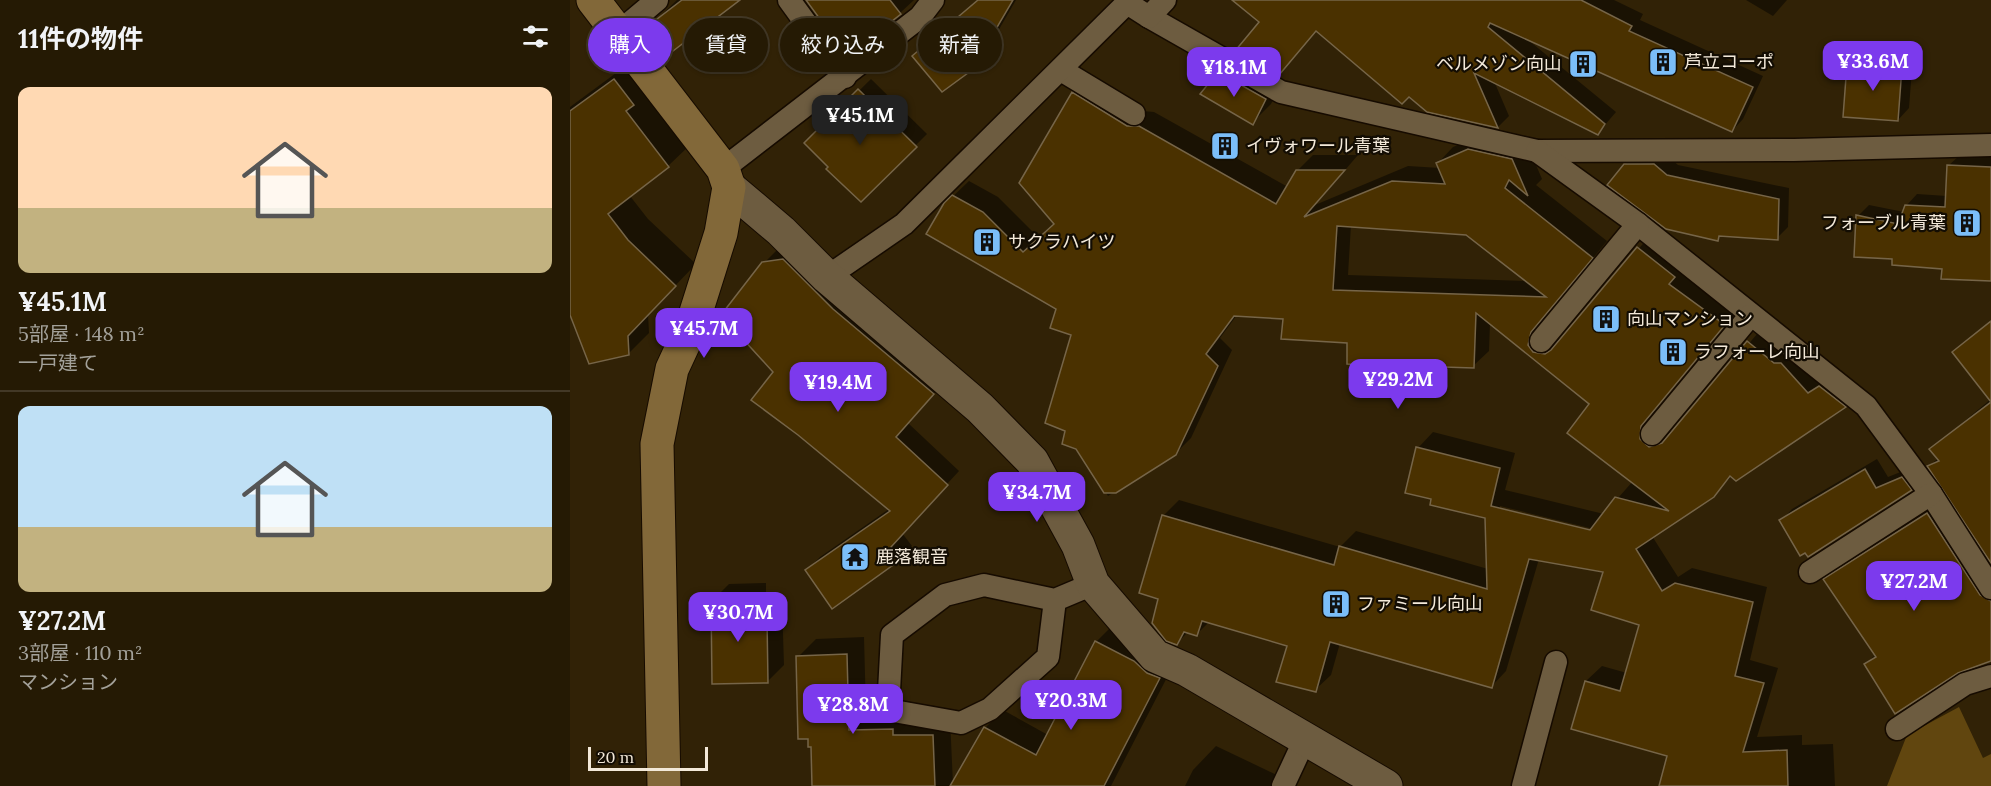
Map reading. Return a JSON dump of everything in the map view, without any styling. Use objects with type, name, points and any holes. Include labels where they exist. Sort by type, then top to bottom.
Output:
[{"type":"street","points":[[593,0],[608,18]]},
{"type":"street","points":[[648,72],[726,178],[827,277],[980,408],[1032,461],[1078,545],[1093,584],[1155,656],[1187,670],[1386,786]]},
{"type":"street","points":[[664,786],[657,444],[672,369],[691,328],[722,233],[726,178]]},
{"type":"lane","points":[[636,18],[657,0]]},
{"type":"lane","points":[[789,0],[845,76]]},
{"type":"lane","points":[[726,178],[845,76],[920,17],[933,0]]},
{"type":"lane","points":[[1149,17],[1165,0]]},
{"type":"lane","points":[[827,277],[903,224],[1127,3],[1281,92],[1537,151],[1794,150],[1991,145]]},
{"type":"lane","points":[[1061,70],[1134,114]]},
{"type":"lane","points":[[1537,151],[1638,224],[1866,406],[1931,494],[1991,588]]},
{"type":"lane","points":[[1541,342],[1638,224]]},
{"type":"lane","points":[[1652,434],[1750,315]]},
{"type":"lane","points":[[1810,572],[1931,494]]},
{"type":"lane","points":[[1055,600],[1048,657],[990,709],[961,723],[888,710],[892,635],[945,595],[984,585],[1055,600],[1093,584]]},
{"type":"lane","points":[[1523,786],[1556,662]]},
{"type":"lane","points":[[1897,729],[1965,684],[1991,676]]},
{"type":"lane","points":[[1283,786],[1305,739]]},
{"type":"shaded area","points":[[1959,707],[1983,758],[1991,754],[1991,786],[1887,786],[1907,735]]},
{"type":"building","points":[[682,0],[740,0],[716,18],[684,18],[684,43],[672,52],[672,18],[658,18]]},
{"type":"building","points":[[806,0],[890,0],[901,14],[896,18],[819,18]]},
{"type":"building","points":[[978,0],[1013,0],[1002,19],[957,18]]},
{"type":"building","points":[[1232,0],[1581,0],[1632,26],[1629,31],[1753,87],[1732,132],[1490,23],[1488,27],[1605,124],[1598,135],[1474,73],[1498,128],[1427,112],[1409,97],[1402,104],[1316,31],[1279,75],[1235,51],[1259,22]]},
{"type":"building","points":[[918,51],[918,63],[912,56]]},
{"type":"building","points":[[1847,64],[1902,67],[1898,121],[1843,117]]},
{"type":"building","points":[[925,72],[969,72],[942,92]]},
{"type":"building","points":[[1218,72],[1266,99],[1253,125],[1200,94]]},
{"type":"building","points":[[614,79],[634,105],[626,111],[669,167],[608,214],[628,240],[676,286],[628,336],[629,355],[589,364],[570,315],[570,111]]},
{"type":"building","points":[[858,89],[917,147],[861,202],[826,169],[828,167],[804,143]]},
{"type":"building","points":[[1072,92],[1127,126],[1139,126],[1276,204],[1296,170],[1345,170],[1304,217],[1392,181],[1445,184],[1436,163],[1468,149],[1512,159],[1528,196],[1509,180],[1505,188],[1593,258],[1531,332],[1528,345],[1533,352],[1545,354],[1551,350],[1637,247],[1675,277],[1669,284],[1725,325],[1641,426],[1640,439],[1649,447],[1662,443],[1747,341],[1774,363],[1781,363],[1808,393],[1819,386],[1846,407],[1736,481],[1730,476],[1714,497],[1636,549],[1662,591],[1675,583],[1753,602],[1735,676],[1764,683],[1743,752],[1787,750],[1788,786],[1659,786],[1667,756],[1571,729],[1585,681],[1620,691],[1639,625],[1591,610],[1603,572],[1529,559],[1492,688],[1330,642],[1316,692],[1276,682],[1287,646],[1202,621],[1197,636],[1184,632],[1177,645],[1166,641],[1152,623],[1158,599],[1139,593],[1162,515],[1334,565],[1339,546],[1487,589],[1485,518],[1430,505],[1431,499],[1405,493],[1416,447],[1500,468],[1491,506],[1590,530],[1615,497],[1669,511],[1567,433],[1589,404],[1476,313],[1474,368],[1347,364],[1347,343],[1281,339],[1283,319],[1234,316],[1206,354],[1218,366],[1176,455],[1116,493],[1104,493],[1076,449],[1062,444],[1065,431],[1045,423],[1071,335],[1050,328],[1056,309],[926,234],[944,203],[952,195],[983,212],[1023,252],[1054,224],[1019,183]],"holes":[[[1337,226],[1466,235],[1546,297],[1333,290]]]},
{"type":"building","points":[[1624,164],[1654,164],[1667,175],[1779,199],[1778,240],[1719,236],[1718,241],[1666,229],[1607,185]]},
{"type":"building","points":[[1947,165],[1991,167],[1991,281],[1941,279],[1942,269],[1892,265],[1892,259],[1854,257],[1856,215],[1898,224],[1905,205],[1945,207]]},
{"type":"building","points":[[783,259],[833,309],[934,394],[896,437],[948,485],[891,547],[900,560],[832,609],[805,570],[890,511],[798,435],[751,400],[773,372],[721,315],[762,262]]},
{"type":"building","points":[[1991,321],[1991,402],[1952,352]]},
{"type":"building","points":[[1991,402],[1991,563],[1927,466],[1939,461],[1929,449]]},
{"type":"building","points":[[1865,469],[1876,488],[1902,477],[1912,490],[1808,557],[1805,553],[1800,556],[1779,520]]},
{"type":"building","points":[[1927,513],[1980,595],[1991,601],[1991,661],[1958,673],[1895,714],[1864,664],[1876,657],[1823,579]]},
{"type":"building","points":[[750,598],[751,618],[767,618],[768,683],[712,684],[711,599]]},
{"type":"building","points":[[1095,641],[1134,661],[1147,673],[1160,678],[1104,786],[950,786],[984,727],[1036,755]]},
{"type":"building","points":[[847,654],[849,730],[893,729],[893,735],[933,735],[935,786],[812,786],[811,747],[808,747],[808,739],[798,739],[796,656]]},
{"type":"place","name":"芦立コーポ","points":[[1663,62]]},
{"type":"place","name":"ベルメゾン向山","points":[[1583,64]]},
{"type":"place","name":"イヴォワール青葉","points":[[1225,146]]},
{"type":"place","name":"フォーブル青葉","points":[[1967,223]]},
{"type":"place","name":"サクラハイツ","points":[[987,242]]},
{"type":"place","name":"向山マンション","points":[[1606,319]]},
{"type":"place","name":"ラフォーレ向山","points":[[1673,352]]},
{"type":"place","name":"鹿落観音","points":[[855,557]]},
{"type":"place","name":"ファミール向山","points":[[1336,604]]}]
